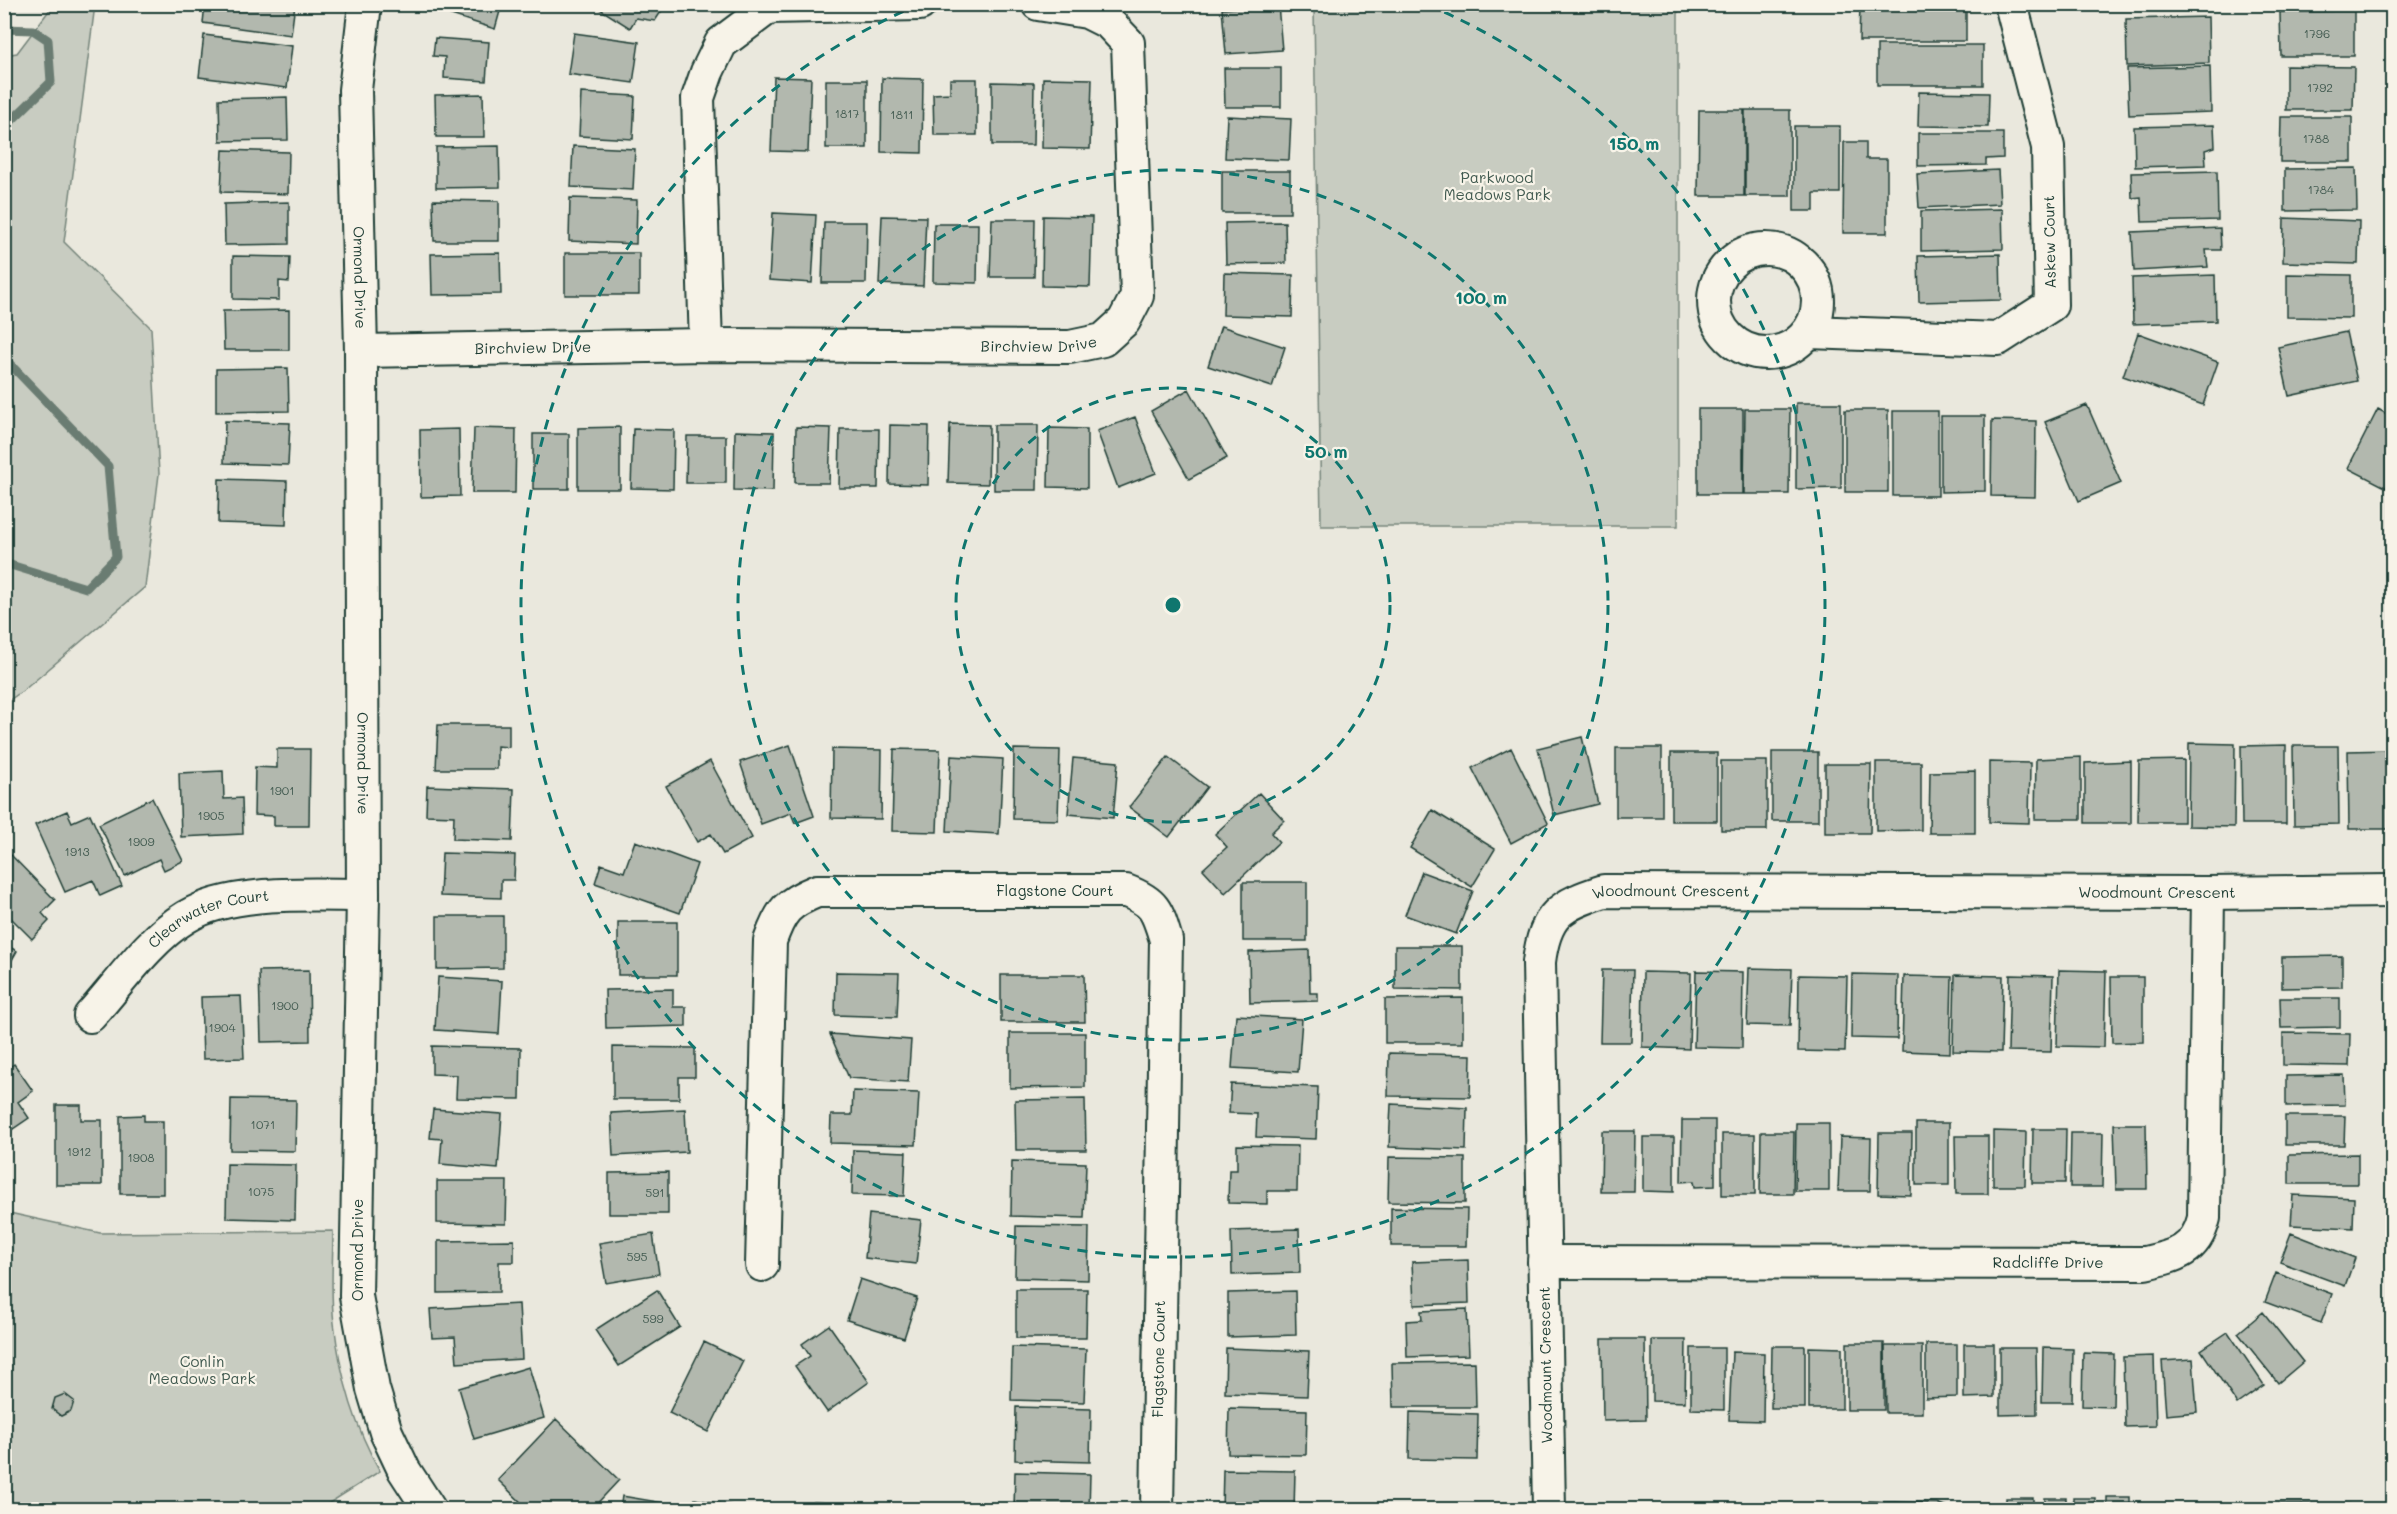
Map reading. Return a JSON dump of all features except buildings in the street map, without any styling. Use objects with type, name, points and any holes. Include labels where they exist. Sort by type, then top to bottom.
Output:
[{"type":"street","name":"Ormond Drive","points":[[365,4],[355,90],[361,351],[363,895],[356,1296],[373,1389],[386,1432],[404,1470],[430,1509]]},
{"type":"street","points":[[706,345],[698,98],[707,72],[721,44],[769,8],[920,4]]},
{"type":"street","name":"Birchview Drive","points":[[361,351],[706,345],[1070,347],[1102,340],[1124,321],[1137,296],[1128,44],[1109,23],[1087,12],[1038,4]]},
{"type":"street","name":"Askew Court","points":[[1809,332],[1998,339],[2050,305],[2048,147],[2011,4]]},
{"type":"street","name":"Flagstone Court","points":[[762,1265],[770,941],[778,918],[795,899],[818,891],[1126,891],[1146,898],[1158,914],[1166,940],[1156,1509]]},
{"type":"street","name":"Woodmount Crescent","points":[[1549,1509],[1539,962],[1542,937],[1555,916],[1573,901],[1604,891],[2208,893],[2392,891]]},
{"type":"street","name":"Radcliffe Drive","points":[[1545,1262],[2145,1263],[2170,1258],[2192,1245],[2200,1232],[2204,1218],[2208,893]]},
{"type":"street","name":"Clearwater Court","points":[[90,1016],[159,937],[186,917],[210,905],[286,895],[363,895]]},
{"type":"green space","points":[[54,4],[95,5],[64,242],[151,328],[159,474],[145,587],[24,690],[5,703],[5,55],[17,53]]},
{"type":"green space","name":"Parkwood Meadows Park","points":[[1314,5],[1678,5],[1678,526],[1321,526]]},
{"type":"green space","name":"Conlin Meadows Park","points":[[5,1212],[100,1233],[333,1231],[332,1300],[340,1361],[349,1399],[380,1471],[320,1509],[5,1510]]},
{"type":"waterway","points":[[4,29],[33,30],[48,40],[51,82],[4,128]]},
{"type":"waterway","points":[[4,356],[108,466],[116,557],[86,588],[4,563]]}]
